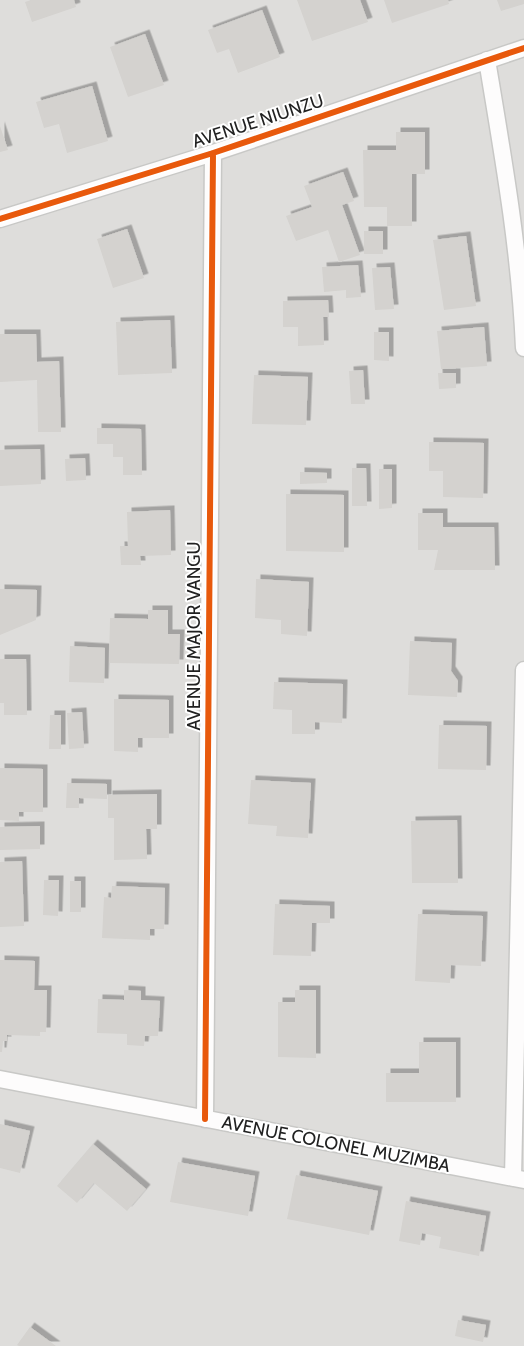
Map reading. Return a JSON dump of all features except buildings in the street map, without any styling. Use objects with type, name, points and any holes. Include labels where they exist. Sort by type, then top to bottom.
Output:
[{"type":"street","name":"AVENUE NIUNZU","points":[[0,220],[213,153],[524,48]]},
{"type":"street","points":[[487,60],[508,184],[522,304],[524,348]]},
{"type":"street","name":"AVENUE MAJOR VANGU","points":[[205,1119],[213,153]]},
{"type":"street","points":[[519,1179],[524,670]]},
{"type":"street","name":"AVENUE COLONEL MUZIMBA","points":[[0,1079],[519,1179]]},
{"type":"shaded area","points":[[0,0],[524,0],[524,1346],[0,1346]]},
{"type":"cycle path","points":[[0,219],[213,153],[524,48]]},
{"type":"cycle path","points":[[205,1119],[213,153]]}]
